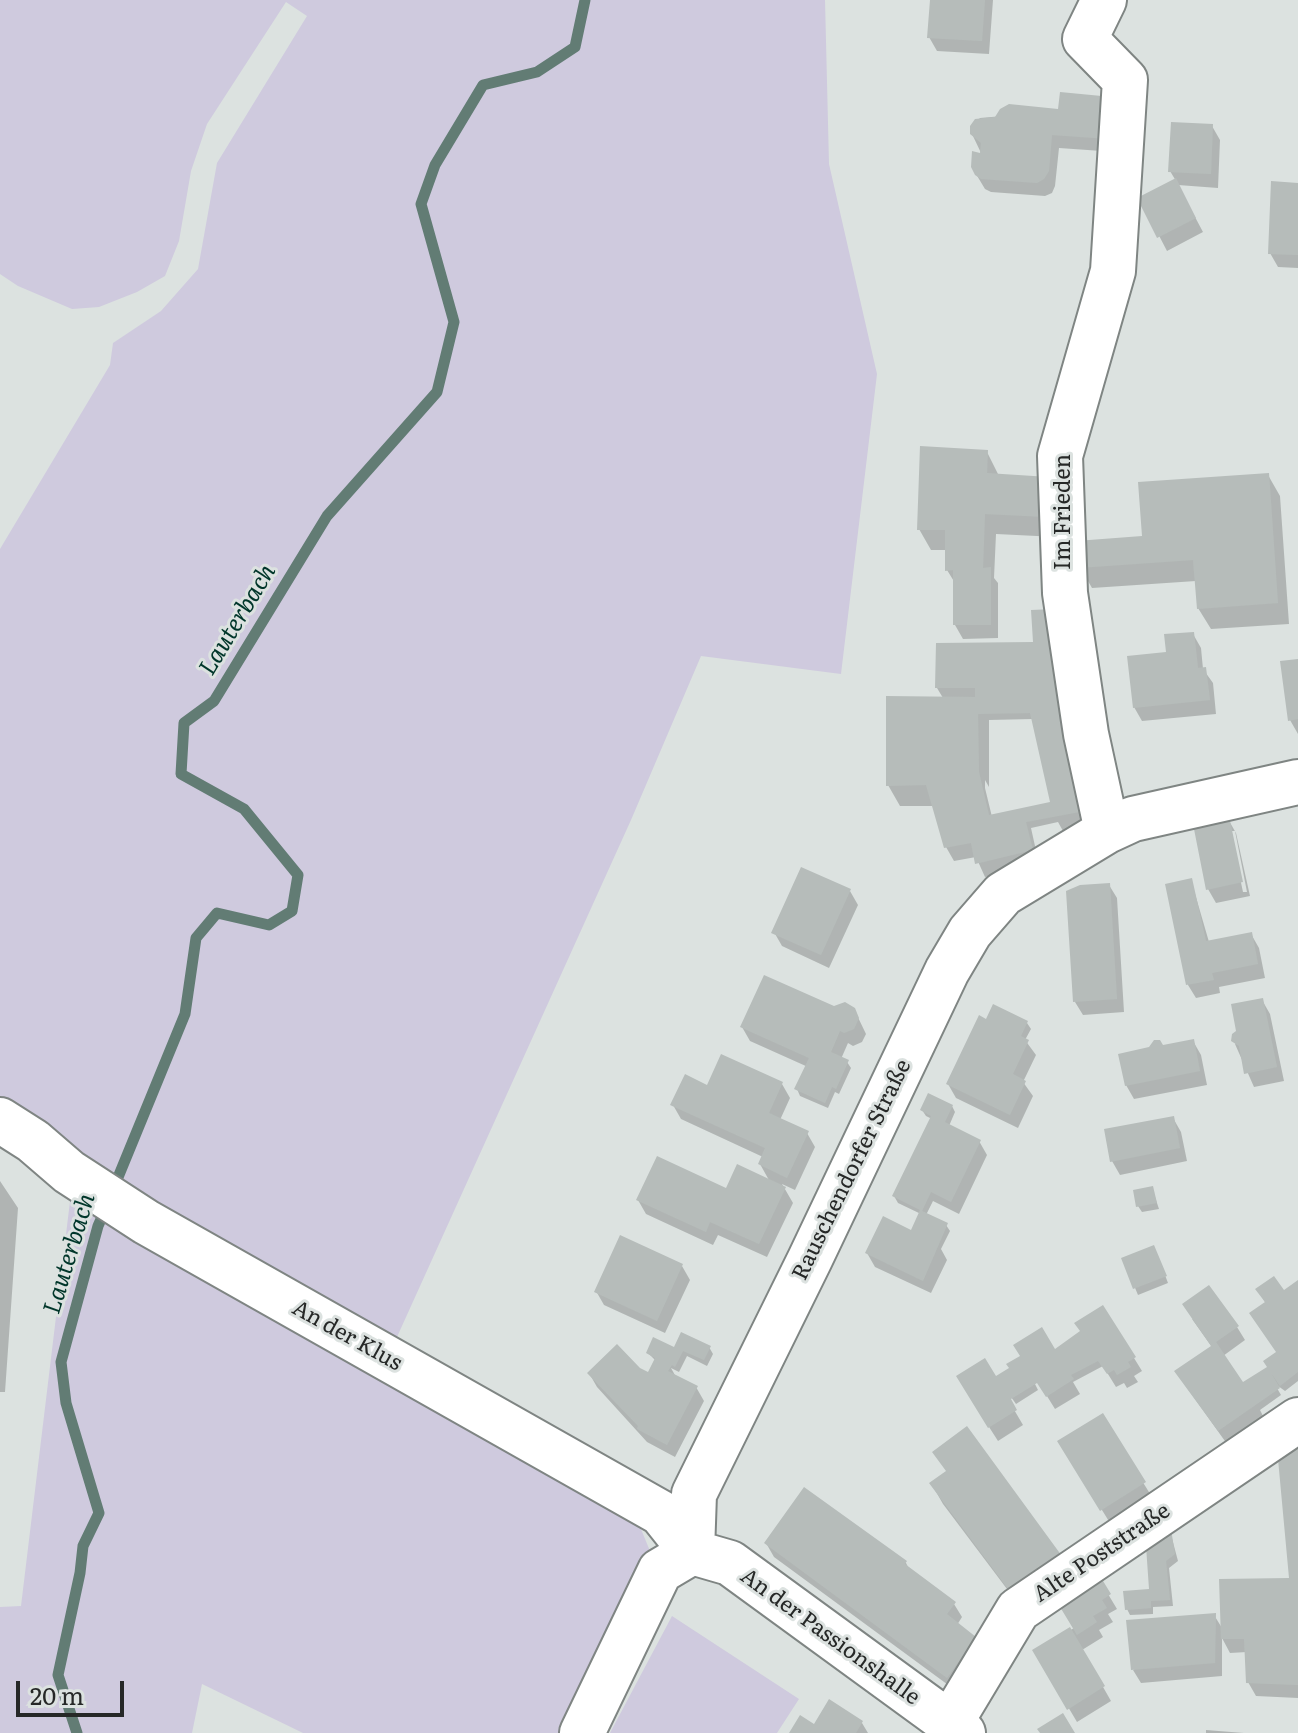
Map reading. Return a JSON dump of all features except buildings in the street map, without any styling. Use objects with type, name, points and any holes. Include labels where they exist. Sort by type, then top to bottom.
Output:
[{"type":"street","name":"Im Frieden","points":[[1104,0],[1085,39],[1125,80],[1113,271],[1060,456],[1065,593],[1086,734],[1107,831]]},
{"type":"street","name":"Rauschendorfer Straße","points":[[692,1552],[694,1494],[970,932],[1003,894],[1107,831],[1133,819],[1298,782]]},
{"type":"street","name":"An der Klus","points":[[0,1120],[33,1141],[69,1172],[146,1222],[661,1513],[692,1552]]},
{"type":"street","name":"Alte Poststraße","points":[[956,1729],[1018,1610],[1298,1420]]},
{"type":"street","name":"An der Passionshalle","points":[[692,1552],[730,1563],[956,1729]]},
{"type":"street","points":[[582,1733],[660,1571],[692,1552]]},
{"type":"shaded area","points":[[0,0],[825,0],[829,164],[877,374],[841,674],[701,656],[631,820],[392,1348],[150,1207],[0,1102],[0,549],[110,365],[113,343],[161,311],[198,269],[217,163],[307,16],[286,2],[207,124],[191,171],[179,241],[165,276],[137,292],[99,307],[72,309],[18,286],[0,274]]},
{"type":"shaded area","points":[[71,1193],[636,1517],[650,1551],[561,1733],[303,1733],[202,1684],[192,1733],[0,1733],[0,1607],[21,1606]]},
{"type":"shaded area","points":[[672,1616],[799,1699],[777,1733],[610,1733]]},
{"type":"waterway","name":"Lauterbach","points":[[112,1192],[185,1014],[196,938],[217,913],[269,925],[292,911],[298,875],[244,809],[181,774],[184,723],[214,701],[327,516],[437,392],[454,322],[421,204],[435,165],[483,85],[537,72],[575,47],[585,0]]},
{"type":"waterway","name":"Lauterbach","points":[[77,1733],[58,1675],[83,1546],[99,1513],[66,1403],[61,1362],[98,1226],[106,1208]]}]
